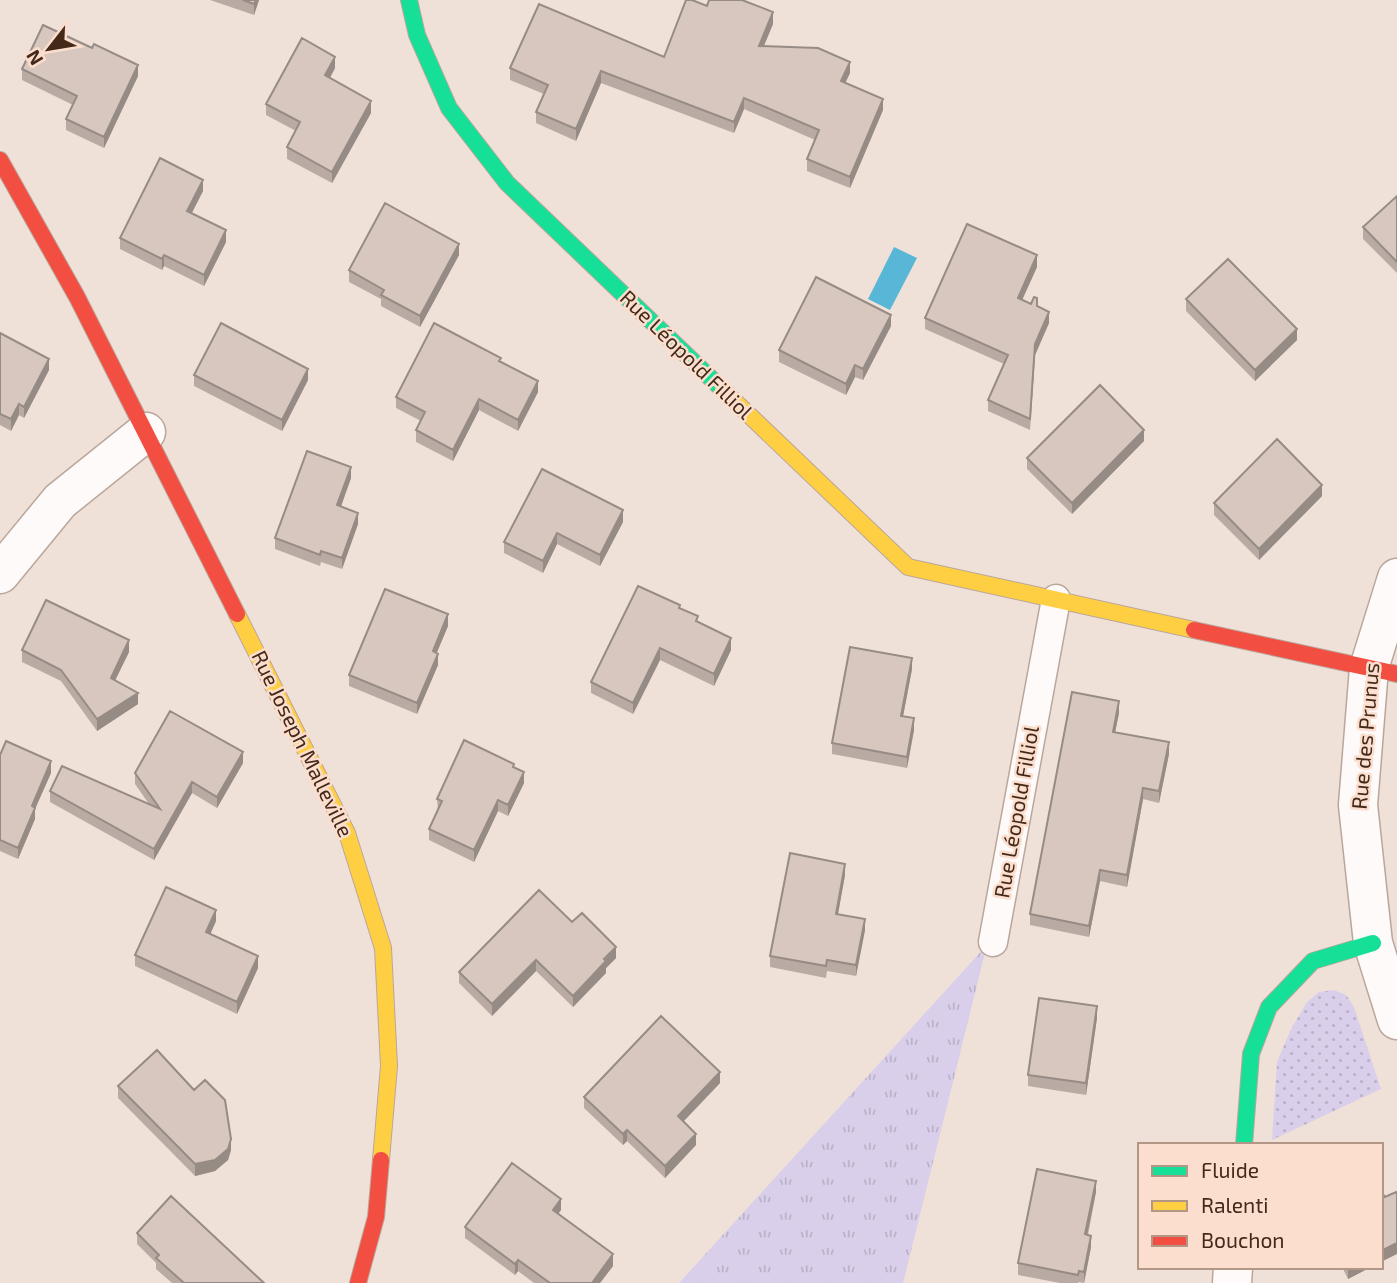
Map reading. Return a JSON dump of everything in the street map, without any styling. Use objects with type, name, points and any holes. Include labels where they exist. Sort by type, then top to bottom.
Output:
[{"type":"street","name":"Rue Léopold Filliol","points":[[409,0],[417,35],[449,108],[507,183],[908,567],[1383,671]]},
{"type":"street","name":"Rue Joseph Malleville","points":[[0,160],[77,297],[347,833],[383,948],[389,1066],[376,1217],[358,1283]]},
{"type":"street","points":[[0,574],[60,501],[146,432]]},
{"type":"street","name":"Rue des Prunus","points":[[1397,578],[1358,806],[1373,943],[1397,1020]]},
{"type":"street","points":[[1244,1143],[1251,1054],[1269,1007],[1313,961],[1373,943]]},
{"type":"lane","name":"Rue Léopold Filliol","points":[[993,942],[1056,599]]},
{"type":"green space","points":[[987,945],[903,1283],[679,1283]]},
{"type":"green space","points":[[1334,990],[1346,995],[1354,1007],[1381,1089],[1272,1140],[1277,1062],[1291,1029],[1307,1002],[1319,992]]},
{"type":"water","points":[[894,247],[917,258],[890,310],[868,299]]},
{"type":"building","points":[[686,0],[707,6],[709,0],[742,0],[773,12],[759,46],[818,48],[850,62],[841,81],[883,99],[850,177],[807,159],[819,130],[744,98],[734,122],[601,71],[576,129],[536,112],[548,85],[510,68],[539,4],[664,57]]},
{"type":"building","points":[[43,25],[92,48],[94,44],[138,65],[104,137],[66,119],[77,96],[22,69]]},
{"type":"building","points":[[302,38],[335,57],[325,75],[371,101],[332,172],[287,147],[300,122],[266,104]]},
{"type":"building","points":[[160,158],[203,180],[187,211],[226,230],[204,275],[164,255],[162,259],[120,238]]},
{"type":"building","points":[[1397,196],[1397,262],[1363,227]]},
{"type":"building","points":[[385,203],[459,244],[420,316],[381,295],[384,290],[349,270]]},
{"type":"building","points":[[967,224],[1037,255],[1018,298],[1031,304],[1034,297],[1037,298],[1037,306],[1049,312],[1035,344],[1030,419],[988,400],[1008,355],[925,318]]},
{"type":"building","points":[[1228,259],[1297,329],[1255,370],[1186,299]]},
{"type":"building","points":[[816,277],[891,315],[863,369],[855,365],[846,384],[779,350]]},
{"type":"building","points":[[221,323],[308,369],[282,420],[194,375]]},
{"type":"building","points":[[434,323],[538,381],[518,420],[479,399],[453,450],[416,430],[425,412],[396,397]]},
{"type":"building","points":[[0,333],[49,359],[24,407],[19,404],[11,419],[0,414]]},
{"type":"building","points":[[1100,385],[1144,430],[1072,503],[1027,458]]},
{"type":"building","points":[[1277,439],[1322,485],[1259,549],[1214,503]]},
{"type":"building","points":[[307,451],[351,467],[337,505],[358,513],[342,558],[321,551],[320,555],[275,538]]},
{"type":"building","points":[[542,469],[623,510],[600,555],[557,533],[543,561],[504,542]]},
{"type":"building","points":[[638,586],[680,605],[679,608],[698,616],[696,621],[731,638],[714,674],[660,648],[633,703],[591,682]]},
{"type":"building","points":[[385,589],[448,614],[433,651],[438,654],[417,703],[349,675]]},
{"type":"building","points":[[46,600],[129,640],[111,678],[138,693],[97,719],[61,670],[22,650]]},
{"type":"building","points":[[850,647],[912,658],[901,716],[914,718],[907,757],[832,743]]},
{"type":"building","points":[[1072,692],[1119,701],[1113,732],[1169,742],[1159,791],[1143,788],[1127,875],[1100,870],[1089,926],[1030,914]]},
{"type":"building","points":[[170,711],[243,752],[217,797],[192,782],[154,849],[50,791],[62,766],[160,809],[135,773]]},
{"type":"building","points":[[464,740],[514,764],[513,767],[524,772],[508,805],[498,800],[474,850],[429,829],[442,801],[437,799]]},
{"type":"building","points":[[6,741],[51,761],[18,848],[0,840],[0,755]]},
{"type":"building","points":[[790,853],[845,864],[836,914],[865,919],[856,965],[827,960],[826,966],[770,956]]},
{"type":"building","points":[[166,887],[216,910],[206,932],[258,956],[237,1002],[135,955]]},
{"type":"building","points":[[539,890],[572,922],[582,913],[616,947],[573,996],[536,960],[492,1004],[459,972]]},
{"type":"building","points":[[1039,998],[1097,1006],[1086,1083],[1028,1075]]},
{"type":"building","points":[[661,1016],[720,1072],[678,1116],[696,1134],[665,1166],[627,1130],[623,1134],[584,1097]]},
{"type":"building","points":[[157,1050],[194,1090],[205,1080],[225,1100],[231,1139],[228,1149],[215,1160],[195,1164],[118,1086]]},
{"type":"building","points":[[512,1163],[561,1199],[553,1210],[613,1254],[592,1283],[550,1283],[518,1260],[515,1264],[465,1227]]},
{"type":"building","points":[[1037,1169],[1096,1181],[1085,1234],[1091,1236],[1084,1272],[1079,1271],[1078,1275],[1018,1263]]},
{"type":"building","points":[[1396,1192],[1397,1194],[1397,1243],[1383,1250],[1383,1194],[1385,1197]]},
{"type":"building","points":[[171,1196],[264,1283],[184,1283],[156,1258],[159,1255],[137,1233]]},
{"type":"traffic: fast","points":[[409,0],[417,35],[449,108],[507,183],[723,390]]},
{"type":"traffic: fast","points":[[1244,1143],[1251,1054],[1269,1007],[1313,961],[1373,943]]},
{"type":"traffic: slow","points":[[723,390],[908,567],[1194,630]]},
{"type":"traffic: slow","points":[[237,614],[347,833],[383,948],[389,1066],[381,1160]]},
{"type":"traffic: jam","points":[[0,160],[77,297],[237,614]]},
{"type":"traffic: jam","points":[[1194,630],[1397,674]]},
{"type":"traffic: jam","points":[[358,1283],[376,1217],[381,1160]]}]
